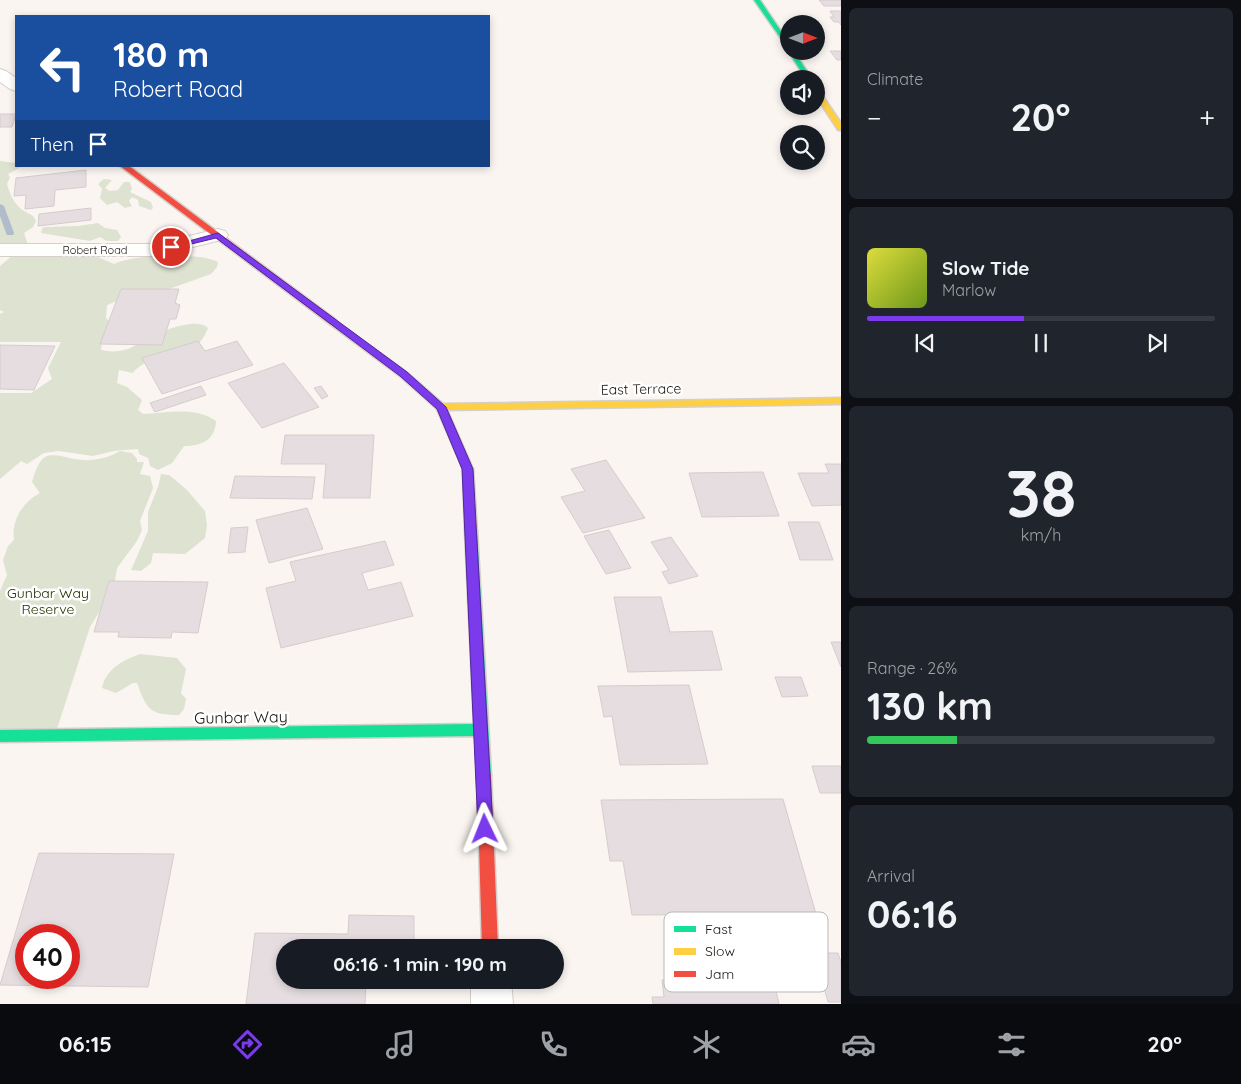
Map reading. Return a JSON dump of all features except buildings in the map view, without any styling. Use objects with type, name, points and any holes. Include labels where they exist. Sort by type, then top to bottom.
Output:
[{"type":"street","points":[[757,0],[780,35]]},
{"type":"street","points":[[0,74],[15,85]]},
{"type":"street","points":[[825,104],[841,128]]},
{"type":"street","points":[[125,167],[403,374],[441,407],[468,469],[482,730],[490,939]]},
{"type":"street","name":"Robert Road","points":[[0,250],[156,250],[218,235]]},
{"type":"street","name":"East Terrace","points":[[441,407],[841,401]]},
{"type":"street","name":"Gunbar Way","points":[[0,736],[482,730]]},
{"type":"street","points":[[491,989],[492,1004]]},
{"type":"green space","points":[[0,161],[15,163],[15,167],[21,167],[8,174],[10,177],[7,184],[16,204],[33,216],[36,221],[33,227],[24,233],[30,251],[88,253],[114,264],[135,258],[166,255],[197,257],[218,262],[217,267],[211,274],[169,289],[122,299],[107,305],[106,318],[115,327],[102,340],[101,350],[121,351],[128,349],[159,333],[187,324],[202,325],[208,328],[201,340],[193,348],[183,353],[152,360],[142,365],[133,373],[119,370],[117,383],[127,387],[142,400],[138,410],[143,414],[190,412],[208,416],[216,421],[215,428],[210,437],[202,443],[184,446],[172,463],[158,470],[150,466],[148,458],[139,454],[138,449],[114,451],[93,456],[59,451],[44,453],[27,464],[21,461],[0,479],[0,393],[31,393],[52,379],[48,368],[61,342],[0,342],[0,314],[4,312],[0,310],[0,266],[14,254],[0,250]]},
{"type":"green space","points":[[104,179],[112,180],[105,188],[110,191],[118,190],[124,182],[130,182],[132,189],[130,192],[151,202],[153,208],[151,210],[139,206],[138,200],[132,197],[129,201],[132,206],[125,208],[117,202],[107,205],[100,198],[102,189],[98,184]]},
{"type":"green space","points":[[98,223],[105,228],[117,230],[121,237],[118,241],[107,241],[100,237],[90,241],[41,233],[42,228],[46,227]]},
{"type":"green space","name":"Gunbar Way Reserve","points":[[120,451],[132,453],[137,462],[144,462],[140,474],[150,476],[153,488],[140,521],[142,530],[137,541],[117,568],[114,587],[90,627],[55,735],[0,736],[0,591],[7,575],[3,560],[8,546],[14,540],[16,519],[28,501],[40,493],[32,482],[35,472],[42,460],[51,455],[92,460],[104,458]]},
{"type":"green space","points":[[161,474],[169,475],[186,489],[205,511],[207,525],[205,538],[185,554],[153,553],[151,563],[141,571],[131,570],[148,531],[148,512]]},
{"type":"green space","points":[[140,654],[177,658],[186,669],[181,693],[186,699],[184,709],[179,715],[162,714],[151,709],[147,705],[137,683],[133,683],[116,693],[102,688],[111,670],[127,659]]},
{"type":"waterway","points":[[0,206],[10,233]]},
{"type":"traffic: fast","points":[[757,0],[780,34]]},
{"type":"traffic: fast","points":[[797,60],[803,70]]},
{"type":"traffic: fast","points":[[471,531],[484,775]]},
{"type":"traffic: fast","points":[[0,736],[482,730]]},
{"type":"traffic: slow","points":[[825,104],[841,128]]},
{"type":"traffic: slow","points":[[333,322],[403,374],[441,407],[468,469],[471,531]]},
{"type":"traffic: slow","points":[[441,407],[841,401]]},
{"type":"traffic: jam","points":[[125,167],[333,322]]},
{"type":"traffic: jam","points":[[484,775],[490,939]]},
{"type":"route","points":[[171,247],[218,235],[403,374],[441,407],[468,469],[482,730],[485,829]]}]
